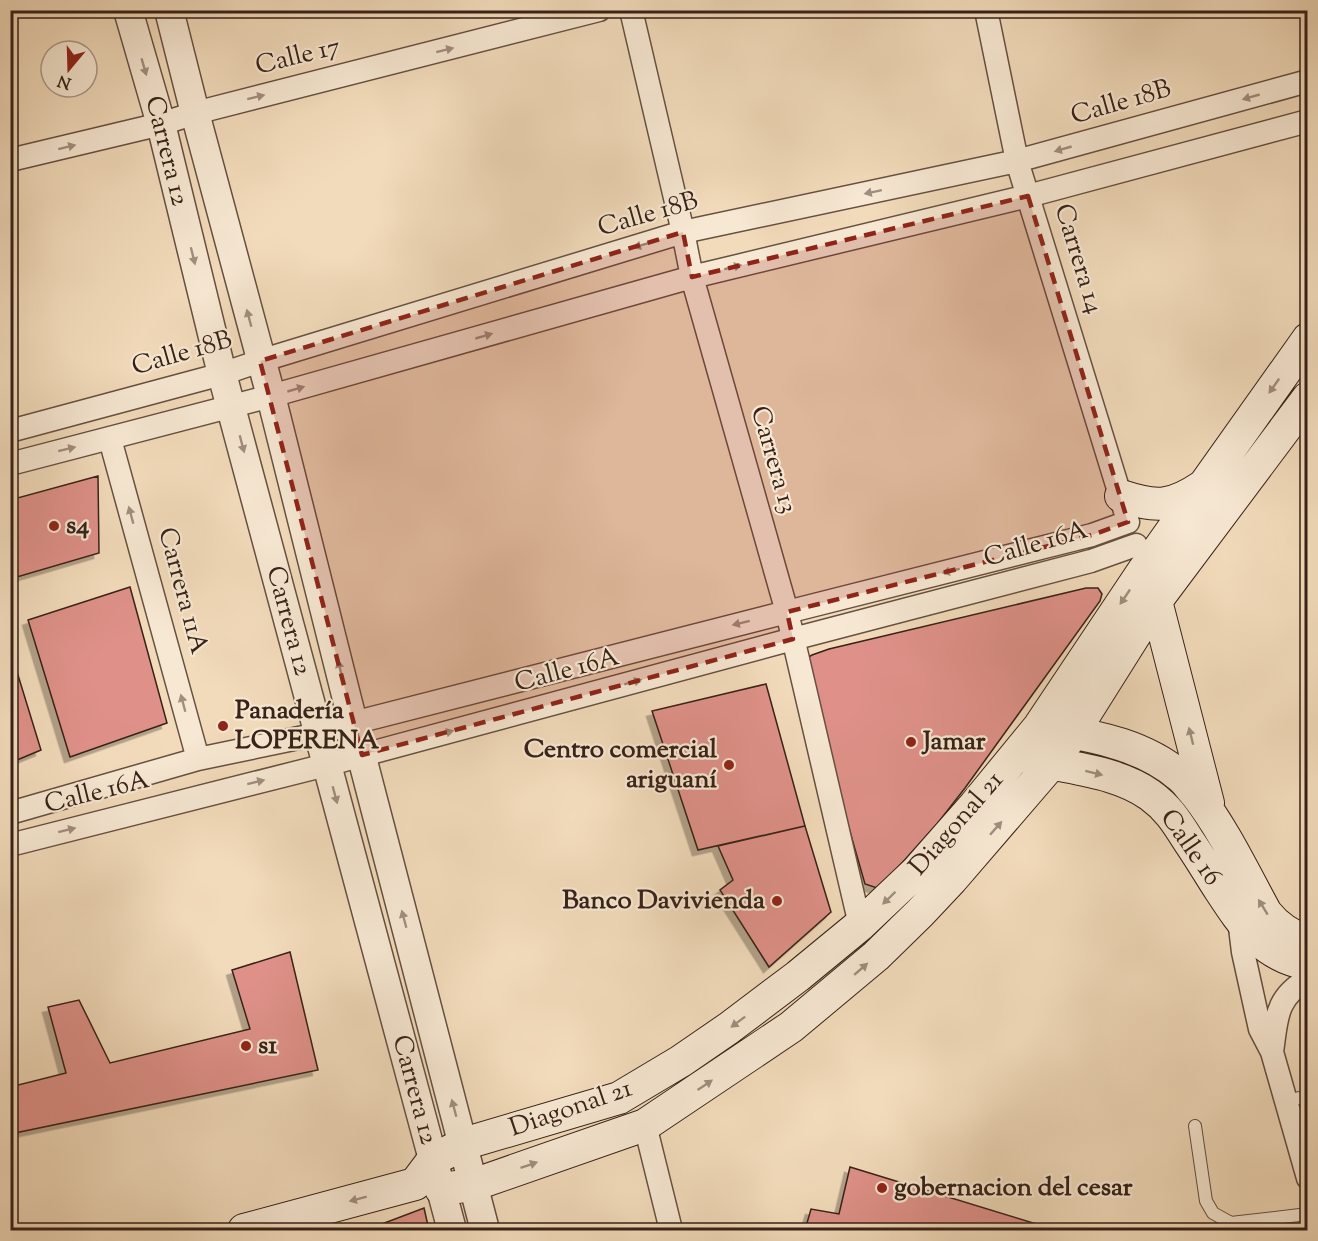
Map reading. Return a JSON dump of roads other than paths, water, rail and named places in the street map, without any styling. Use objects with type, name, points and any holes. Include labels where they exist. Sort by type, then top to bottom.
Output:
[{"type":"main road","name":"Diagonal 21","points":[[429,1178],[463,1144],[619,1098],[681,1061],[798,976],[861,925],[917,872],[1017,756],[1039,727],[1140,558],[1204,485],[1308,339]]},
{"type":"main road","name":"Diagonal 21","points":[[429,1178],[473,1185],[645,1125],[791,1028],[876,956],[952,879],[1051,764],[1156,601],[1308,398]]},
{"type":"main road","points":[[1125,509],[1137,501],[1155,505],[1173,502],[1185,498],[1204,485]]},
{"type":"main road","points":[[1156,601],[1211,813]]},
{"type":"main road","name":"Calle 16","points":[[1039,727],[1110,741],[1135,749],[1162,763],[1182,778],[1211,813],[1272,921],[1288,934],[1308,942]]},
{"type":"main road","name":"Calle 16","points":[[1017,756],[1128,782],[1150,795],[1170,812],[1239,919],[1254,937],[1279,955],[1308,964]]},
{"type":"main road","points":[[244,1230],[429,1178]]},
{"type":"street","name":"Carrera 12","points":[[128,10],[161,124],[222,374],[326,765],[429,1178],[452,1230]]},
{"type":"street","name":"Carrera 12","points":[[169,10],[271,396],[353,723],[485,1230]]},
{"type":"street","name":"Calle 17","points":[[10,160],[161,124],[195,113],[599,10]]},
{"type":"street","name":"Carrera 13","points":[[630,10],[692,277],[787,612],[861,925]]},
{"type":"street","name":"Carrera 14","points":[[986,10],[1017,162],[1140,558]]},
{"type":"street","name":"Calle 18B","points":[[10,430],[222,374],[683,232],[1017,162],[1308,81]]},
{"type":"street","points":[[10,464],[271,396],[692,277],[1028,196],[1308,121]]},
{"type":"street","name":"Carrera 11A","points":[[110,439],[198,759]]},
{"type":"street","name":"Calle 16A","points":[[10,813],[198,759],[318,734],[353,723],[1092,536],[1125,509]]},
{"type":"street","name":"Calle 16A","points":[[10,844],[326,765],[1090,561],[1140,558]]},
{"type":"street","points":[[1239,919],[1243,952],[1260,1029],[1297,1099],[1308,1178]]},
{"type":"street","points":[[1272,1052],[1277,1013],[1281,1003],[1296,987],[1308,979]]},
{"type":"street","points":[[645,1125],[671,1230]]},
{"type":"lane","points":[[1195,1126],[1206,1201],[1213,1213],[1231,1223],[1308,1214]]},
{"type":"place","name":"s4","points":[[54,526]]},
{"type":"place","name":"Panadería LOPERENA","points":[[223,726]]},
{"type":"place","name":"Jamar","points":[[911,742]]},
{"type":"place","name":"Centro comercial ariguaní","points":[[729,765]]},
{"type":"place","name":"Banco Davivienda","points":[[777,901]]},
{"type":"place","name":"s1","points":[[246,1046]]},
{"type":"place","name":"gobernacion del cesar","points":[[882,1188]]}]
